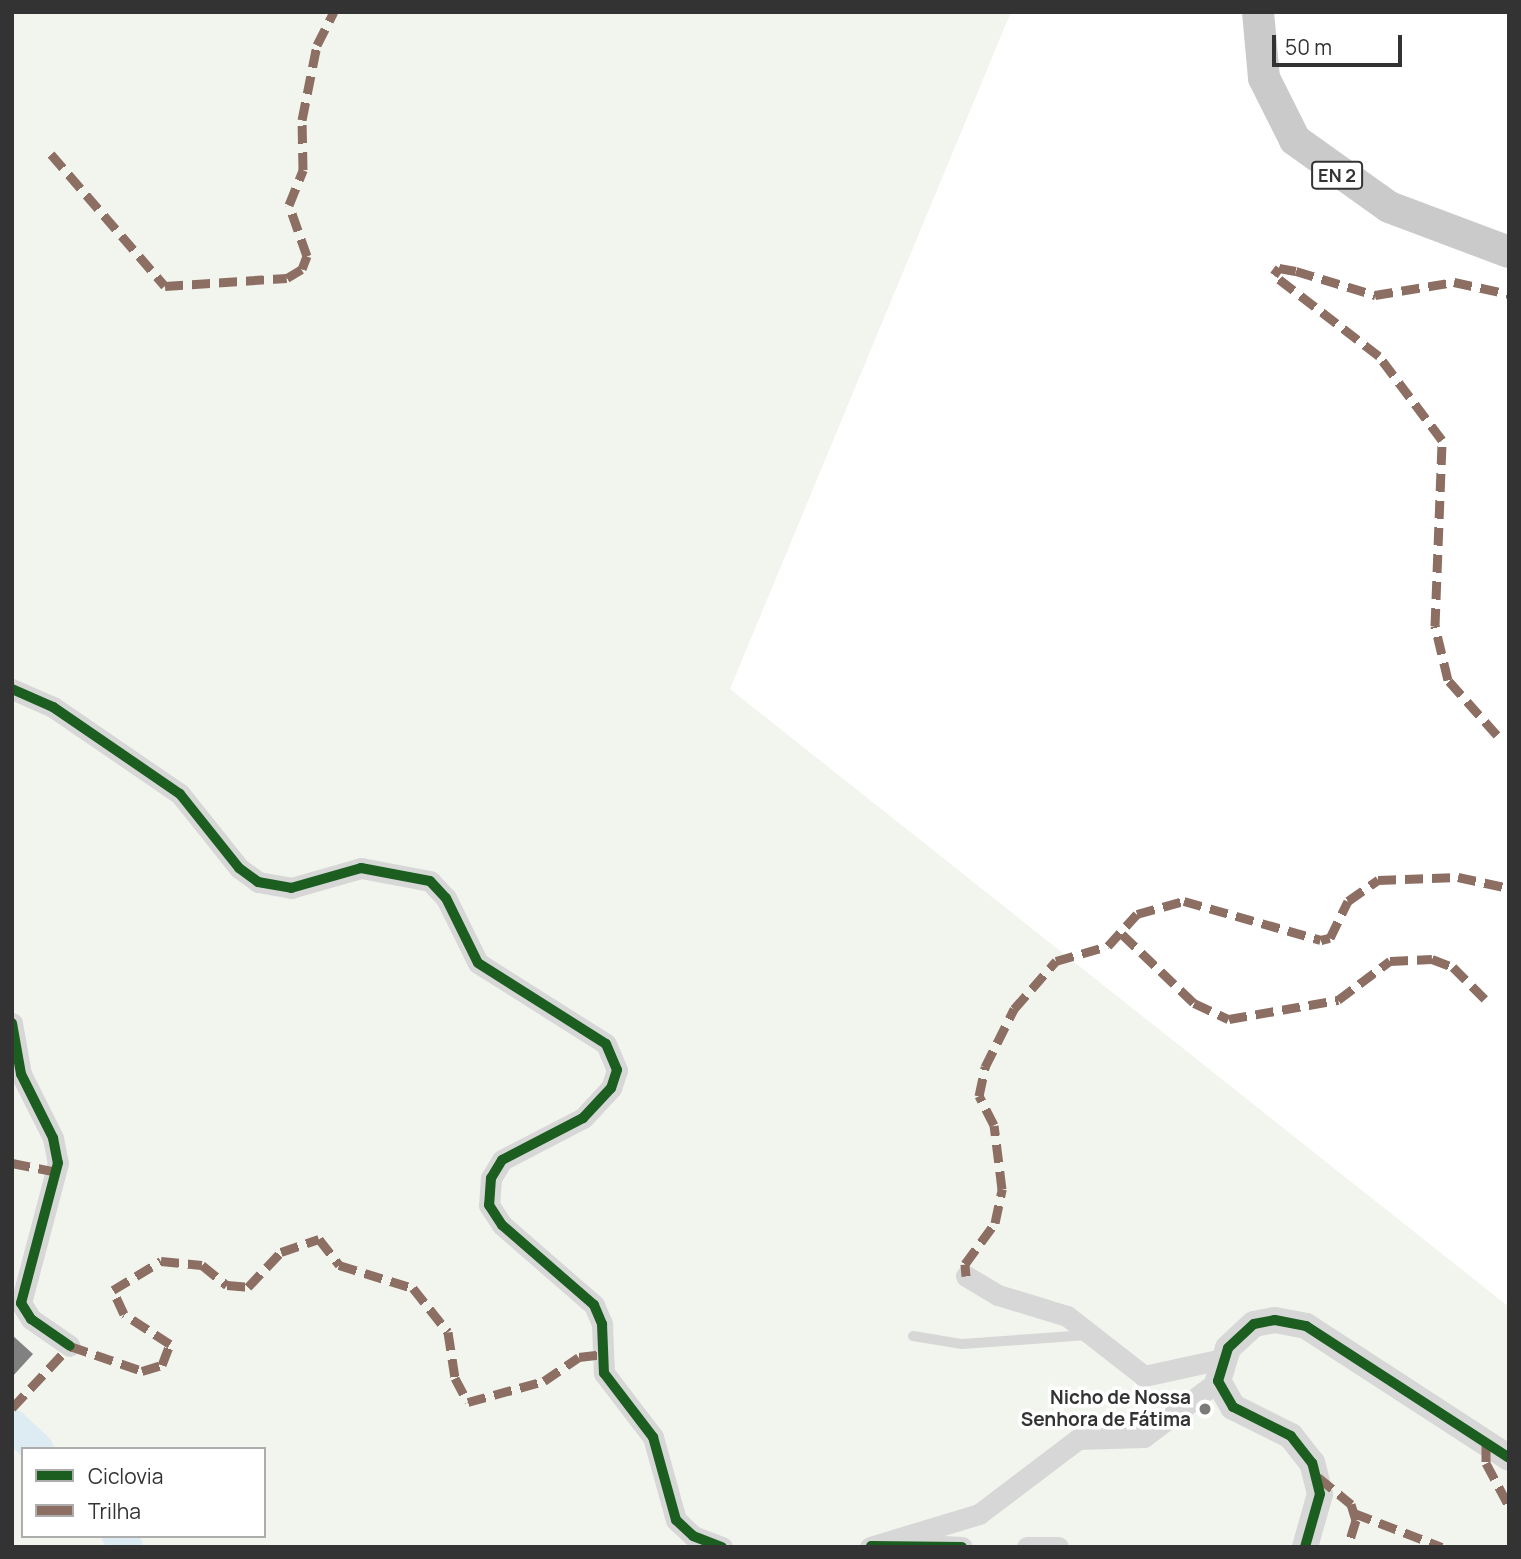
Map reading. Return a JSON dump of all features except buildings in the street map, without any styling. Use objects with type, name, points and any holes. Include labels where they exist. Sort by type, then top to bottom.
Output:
[{"type":"main road","name":"EN 2","points":[[1258,12],[1264,78],[1295,140],[1382,204],[1509,252]]},
{"type":"street","points":[[12,689],[53,707],[177,791],[239,868],[258,882],[291,888],[360,867],[430,881],[449,903],[478,964],[606,1044],[617,1070],[611,1088],[583,1118],[509,1154],[492,1175],[488,1201],[502,1225],[594,1305],[602,1324],[604,1373],[653,1437],[676,1521],[697,1539],[722,1547]]},
{"type":"street","points":[[12,1023],[21,1074],[53,1138],[58,1163],[21,1303],[31,1319],[70,1346]]},
{"type":"street","points":[[965,1276],[998,1295],[1067,1316],[1144,1376],[1220,1370]]},
{"type":"street","points":[[871,1546],[986,1510],[1078,1439],[1144,1437],[1220,1370],[1254,1324],[1297,1323],[1509,1458]]},
{"type":"street","points":[[1220,1370],[1233,1407],[1291,1436],[1312,1463],[1320,1494],[1305,1547]]},
{"type":"street","points":[[871,1546],[962,1547]]},
{"type":"street","points":[[1027,1547],[1058,1547]]},
{"type":"lane","points":[[914,1336],[962,1344],[1090,1335]]},
{"type":"shaded area","points":[[12,12],[1011,12],[730,689],[1509,1307],[1509,1547],[12,1547]]},
{"type":"waterway","points":[[12,1425],[36,1447]]},
{"type":"waterway","points":[[120,1538],[127,1547]]},
{"type":"marked path","points":[[51,154],[165,286],[287,278],[302,269],[307,256],[289,205],[303,170],[302,120],[317,45],[334,12]]},
{"type":"marked path","points":[[1497,735],[1448,680],[1435,626],[1442,440],[1379,356],[1274,275],[1279,268],[1296,271],[1375,295],[1454,282],[1509,294]]},
{"type":"marked path","points":[[966,1276],[965,1264],[995,1223],[1002,1189],[994,1125],[979,1096],[985,1067],[1014,1009],[1056,961],[1108,946],[1137,914],[1184,901],[1321,940],[1330,938],[1348,901],[1378,880],[1458,877],[1509,888]]},
{"type":"marked path","points":[[1122,934],[1194,1003],[1229,1019],[1338,1000],[1390,961],[1432,959],[1453,967],[1485,999]]},
{"type":"marked path","points":[[12,1163],[58,1172]]},
{"type":"marked path","points":[[12,1408],[70,1346],[142,1371],[162,1365],[170,1344],[124,1314],[113,1290],[161,1261],[202,1265],[227,1285],[248,1287],[281,1252],[319,1239],[339,1265],[413,1288],[448,1332],[455,1378],[468,1402],[544,1381],[579,1357],[602,1354]]},
{"type":"marked path","points":[[1486,1443],[1486,1463],[1509,1506]]},
{"type":"marked path","points":[[1318,1477],[1351,1504],[1356,1520],[1348,1547]]},
{"type":"marked path","points":[[1354,1513],[1442,1547]]},
{"type":"cycle path","points":[[12,689],[53,707],[180,794],[239,868],[258,882],[291,888],[361,868],[430,881],[446,898],[478,963],[606,1044],[617,1070],[611,1088],[583,1118],[502,1160],[491,1178],[489,1205],[502,1225],[594,1305],[602,1324],[604,1373],[653,1437],[676,1520],[693,1536],[722,1547]]},
{"type":"cycle path","points":[[12,1023],[21,1074],[53,1138],[58,1163],[21,1303],[31,1319],[70,1346]]},
{"type":"cycle path","points":[[1305,1547],[1320,1494],[1312,1463],[1291,1436],[1233,1407],[1218,1381],[1228,1348],[1254,1324],[1275,1320],[1306,1326],[1509,1458]]},
{"type":"cycle path","points":[[871,1546],[962,1547]]},
{"type":"place","name":"Nicho de Nossa Senhora de Fátima","points":[[1205,1409]]}]
